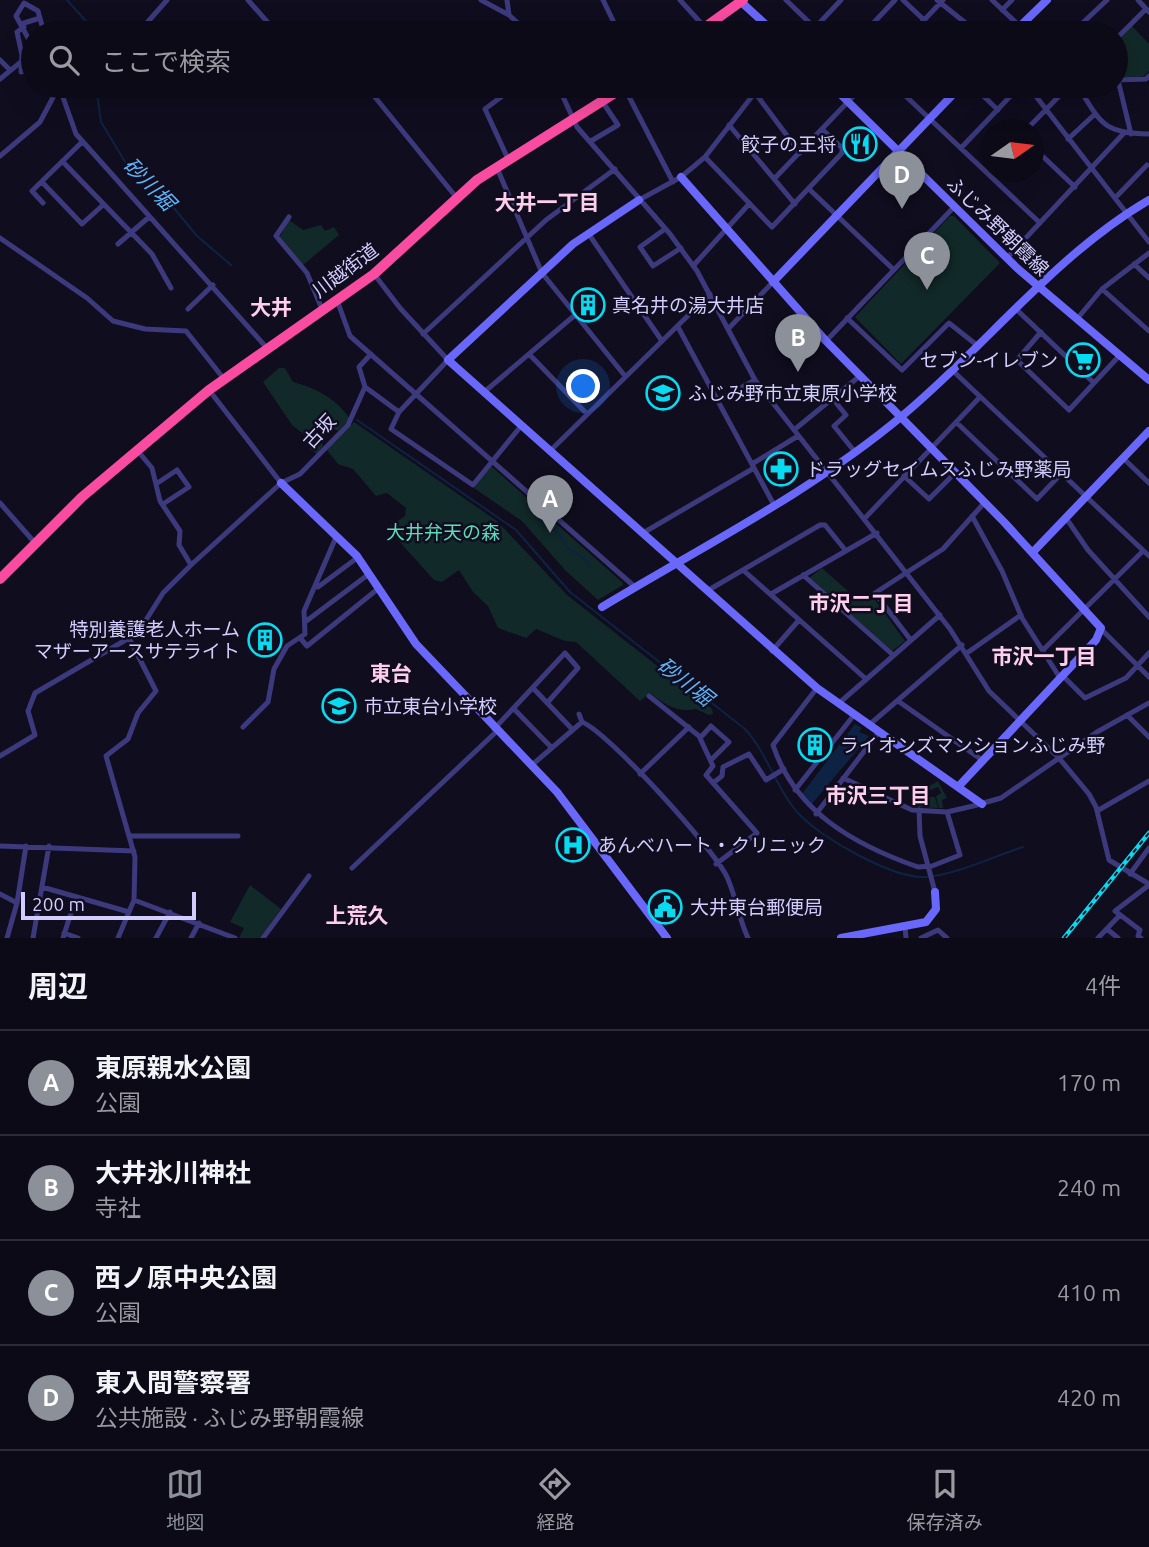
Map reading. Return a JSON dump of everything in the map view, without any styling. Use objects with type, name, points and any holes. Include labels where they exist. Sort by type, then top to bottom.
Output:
[{"type":"highway","points":[[716,21],[741,1]]},
{"type":"highway","name":"川越街道","points":[[0,579],[82,498],[209,390],[266,347],[374,274],[456,198],[497,167],[607,98]]},
{"type":"street","points":[[149,21],[167,0]]},
{"type":"street","points":[[248,0],[266,21]]},
{"type":"street","points":[[481,0],[516,21]]},
{"type":"street","points":[[507,0],[509,15]]},
{"type":"street","points":[[603,0],[613,21]]},
{"type":"street","points":[[680,0],[696,21]]},
{"type":"street","points":[[786,0],[808,21]]},
{"type":"street","points":[[822,21],[841,0]]},
{"type":"street","points":[[875,21],[895,0]]},
{"type":"street","points":[[903,0],[924,20],[940,1],[962,21]]},
{"type":"street","points":[[992,0],[1011,21]]},
{"type":"street","points":[[1002,10],[1013,0]]},
{"type":"street","points":[[1029,21],[1047,0]]},
{"type":"street","points":[[1085,21],[1107,0]]},
{"type":"street","points":[[1128,27],[1147,10],[1138,0]]},
{"type":"street","points":[[741,1],[762,21]]},
{"type":"street","points":[[21,24],[16,16],[24,3],[38,11],[41,21]]},
{"type":"street","points":[[32,21],[40,18]]},
{"type":"street","points":[[21,26],[17,32],[21,55]]},
{"type":"street","points":[[0,60],[10,70]]},
{"type":"street","points":[[0,79],[21,62]]},
{"type":"street","points":[[1128,80],[1148,80]]},
{"type":"street","points":[[0,155],[40,122],[53,98]]},
{"type":"street","points":[[62,98],[67,116],[82,142],[266,347]]},
{"type":"street","points":[[376,98],[456,198]]},
{"type":"street","points":[[499,98],[485,108],[508,160]]},
{"type":"street","points":[[563,98],[572,120],[693,265],[755,380],[940,615],[962,645],[989,691],[1059,758],[1088,794],[1097,811],[1109,860],[1149,884],[1115,911],[1140,930],[1138,936],[1141,938]]},
{"type":"street","points":[[632,98],[677,179],[727,229],[826,341],[985,502],[1086,609],[1101,630],[1149,677]]},
{"type":"street","points":[[521,426],[473,485],[391,429],[399,412],[448,360],[588,233],[677,179],[705,157],[746,98]]},
{"type":"street","points":[[759,98],[800,153]]},
{"type":"street","name":"ふじみ野朝霞線","points":[[845,98],[1006,258],[1149,380]]},
{"type":"street","points":[[774,180],[851,98]]},
{"type":"street","points":[[908,98],[981,167]]},
{"type":"street","points":[[729,328],[949,98]]},
{"type":"street","points":[[986,98],[998,110]]},
{"type":"street","points":[[961,148],[1009,98]]},
{"type":"street","points":[[1038,98],[1149,242]]},
{"type":"street","points":[[1036,119],[1057,98]]},
{"type":"street","points":[[1085,98],[1095,114],[1114,132],[1149,134]]},
{"type":"street","points":[[1121,98],[1128,134]]},
{"type":"street","points":[[591,141],[618,125],[602,101]]},
{"type":"street","points":[[1068,139],[1095,114]]},
{"type":"street","points":[[729,125],[794,204]]},
{"type":"street","points":[[705,157],[771,228],[843,151],[822,129]]},
{"type":"street","points":[[1006,258],[1128,134]]},
{"type":"street","points":[[43,203],[32,191],[82,142]]},
{"type":"street","points":[[1044,158],[1075,187]]},
{"type":"street","points":[[63,162],[152,254],[171,288]]},
{"type":"street","points":[[1115,198],[1147,166]]},
{"type":"street","points":[[497,167],[542,273],[625,376]]},
{"type":"street","points":[[423,334],[570,200],[615,169]]},
{"type":"street","points":[[43,182],[82,224],[103,205]]},
{"type":"street","points":[[997,182],[1040,223]]},
{"type":"street","points":[[808,189],[894,270]]},
{"type":"street","points":[[602,607],[774,505],[855,452],[902,416],[1039,288],[1127,214],[1149,200]]},
{"type":"street","points":[[693,265],[749,204]]},
{"type":"street","points":[[826,341],[954,207]]},
{"type":"street","points":[[118,244],[149,217]]},
{"type":"street","points":[[289,217],[276,236],[307,273],[322,309]]},
{"type":"street","points":[[665,229],[640,247],[653,266],[681,248]]},
{"type":"street","points":[[588,233],[662,341]]},
{"type":"street","points":[[0,238],[87,298],[113,321],[145,329],[186,331],[224,379]]},
{"type":"street","points":[[1077,320],[1102,289],[1149,253]]},
{"type":"street","points":[[1134,264],[1149,278]]},
{"type":"street","points":[[374,274],[448,360],[772,651],[838,704],[982,804]]},
{"type":"street","points":[[188,309],[213,285]]},
{"type":"street","points":[[1102,289],[1149,331]]},
{"type":"street","points":[[549,452],[710,294]]},
{"type":"street","points":[[337,300],[351,336],[635,587]]},
{"type":"street","points":[[1016,309],[1094,383]]},
{"type":"street","points":[[483,393],[575,315]]},
{"type":"street","points":[[848,318],[900,369],[904,369],[948,323],[978,346]]},
{"type":"street","points":[[678,327],[774,505]]},
{"type":"street","points":[[1041,332],[1017,358],[1069,410],[1120,355]]},
{"type":"street","name":"古坂","points":[[0,756],[35,734],[28,711],[35,694],[129,638],[146,621],[163,593],[191,565],[281,483],[300,474],[348,425],[365,387],[359,367],[371,354]]},
{"type":"street","points":[[529,354],[587,414]]},
{"type":"street","points":[[953,370],[1149,556]]},
{"type":"street","points":[[643,533],[753,466],[796,433],[861,375]]},
{"type":"street","points":[[719,400],[755,380]]},
{"type":"street","points":[[365,387],[399,412]]},
{"type":"street","points":[[209,390],[281,483],[358,558],[416,645],[566,804],[667,938]]},
{"type":"street","points":[[864,518],[981,397]]},
{"type":"street","points":[[833,398],[846,415],[834,426],[855,452]]},
{"type":"street","points":[[956,422],[1037,499],[1061,474]]},
{"type":"street","points":[[1033,552],[1149,431]]},
{"type":"street","points":[[137,450],[152,468],[163,504],[180,531],[179,545],[191,565]]},
{"type":"street","points":[[1123,458],[1149,483]]},
{"type":"street","points":[[156,484],[177,470],[189,487],[163,504]]},
{"type":"street","points":[[904,476],[929,499],[956,472]]},
{"type":"street","points":[[911,639],[876,593],[943,549],[985,502]]},
{"type":"street","points":[[0,503],[35,543]]},
{"type":"street","points":[[972,516],[1020,615],[1061,677],[1085,698],[1126,678],[1149,653]]},
{"type":"street","points":[[1066,519],[1149,617]]},
{"type":"street","points":[[707,590],[823,524],[846,551]]},
{"type":"street","points":[[771,594],[877,533]]},
{"type":"street","points":[[243,727],[268,702],[274,669],[287,646],[305,634],[304,611],[337,535]]},
{"type":"street","points":[[1044,649],[1143,551]]},
{"type":"street","points":[[315,590],[358,558]]},
{"type":"street","points":[[743,570],[866,679]]},
{"type":"street","points":[[305,622],[369,574]]},
{"type":"street","points":[[803,575],[893,654]]},
{"type":"street","points":[[301,639],[307,646],[379,588]]},
{"type":"street","points":[[838,704],[940,615]]},
{"type":"street","points":[[967,653],[1020,615]]},
{"type":"street","points":[[772,651],[799,620]]},
{"type":"street","points":[[958,786],[1061,677],[1101,630]]},
{"type":"street","points":[[118,938],[134,900],[134,851],[106,756],[128,739],[138,713],[156,691],[129,638]]},
{"type":"street","points":[[869,725],[962,645]]},
{"type":"street","points":[[352,868],[495,730],[565,653],[578,668],[547,702]]},
{"type":"street","points":[[533,688],[572,729]]},
{"type":"street","points":[[817,688],[773,745],[782,771],[816,814],[872,847],[929,869],[960,855],[947,811]]},
{"type":"street","points":[[649,696],[700,738],[712,766],[706,775],[757,832],[716,864]]},
{"type":"street","points":[[898,701],[982,760]]},
{"type":"street","points":[[843,778],[919,810],[947,811],[982,804],[1001,798],[1059,758],[1149,703]]},
{"type":"street","points":[[514,709],[551,747]]},
{"type":"street","points":[[579,714],[582,722],[675,809],[726,875],[748,938]]},
{"type":"street","points":[[795,790],[854,715]]},
{"type":"street","points":[[1127,715],[1149,737]]},
{"type":"street","points":[[532,765],[582,722]]},
{"type":"street","points":[[700,738],[710,726],[729,742],[710,760]]},
{"type":"street","points":[[640,774],[689,727]]},
{"type":"street","points":[[816,814],[879,732]]},
{"type":"street","points":[[713,783],[722,776],[723,767],[749,754],[766,780],[782,771]]},
{"type":"street","points":[[1097,811],[1149,782]]},
{"type":"street","points":[[841,938],[879,934],[922,923],[932,916],[937,905],[920,836],[919,810]]},
{"type":"street","points":[[131,836],[238,836]]},
{"type":"street","points":[[0,846],[134,851]]},
{"type":"street","points":[[7,938],[17,903],[26,846]]},
{"type":"street","points":[[33,938],[49,846]]},
{"type":"street","points":[[1130,874],[1149,848]]},
{"type":"street","points":[[263,938],[309,876]]},
{"type":"street","points":[[43,887],[129,912]]},
{"type":"street","points":[[0,894],[17,903]]},
{"type":"street","points":[[76,897],[63,935],[78,938]]},
{"type":"street","points":[[134,900],[235,938]]},
{"type":"street","points":[[156,938],[170,912]]},
{"type":"street","points":[[1098,938],[1120,915]]},
{"type":"street","points":[[191,938],[199,923]]},
{"type":"street","points":[[905,926],[906,938]]},
{"type":"street","points":[[1107,929],[1118,938]]},
{"type":"street","points":[[921,938],[939,930],[947,938]]},
{"type":"green space","points":[[1132,26],[1149,44],[1149,71],[1144,76],[1128,77],[1128,30]]},
{"type":"green space","points":[[950,216],[954,216],[1000,263],[901,364],[855,317]]},
{"type":"green space","points":[[289,220],[303,230],[321,225],[325,231],[334,227],[339,235],[303,265],[279,238]]},
{"type":"green space","points":[[279,368],[285,368],[293,382],[318,391],[332,400],[350,419],[338,431],[321,421],[317,429],[323,446],[317,454],[310,449],[310,439],[292,425],[263,382]]},
{"type":"green space","name":"大井弁天の森","points":[[354,422],[497,521],[567,595],[712,709],[713,714],[672,707],[650,693],[640,701],[576,642],[565,641],[536,629],[526,638],[498,628],[488,606],[473,592],[459,570],[442,582],[434,580],[389,530],[389,527],[405,516],[406,508],[387,493],[376,496],[353,469],[338,464],[326,449]]},
{"type":"green space","points":[[491,466],[623,585],[598,600],[565,570],[522,521],[474,488]]},
{"type":"green space","points":[[822,568],[858,600],[870,593],[905,641],[892,651],[809,578]]},
{"type":"green space","points":[[938,781],[947,798],[942,800],[943,808],[939,808],[936,796],[941,793],[938,787],[926,792],[927,797],[935,797],[938,808],[917,807],[925,802],[922,790]]},
{"type":"green space","points":[[250,885],[281,909],[260,938],[239,938],[244,928],[230,922]]},
{"type":"water","points":[[855,724],[862,728],[859,732],[869,736],[811,805],[802,794]]},
{"type":"waterway","name":"砂川堀","points":[[67,0],[85,21]]},
{"type":"waterway","name":"砂川堀","points":[[98,98],[101,122],[127,165],[164,196],[197,236],[231,265]]},
{"type":"waterway","name":"砂川堀","points":[[357,420],[516,530],[570,592],[745,729],[799,814],[840,845],[895,871],[926,877],[963,869],[1023,847]]},
{"type":"waterway","points":[[538,520],[545,521],[561,536],[566,547],[585,559],[590,567]]},
{"type":"railway","points":[[1064,938],[1149,833]]},
{"type":"place","name":"餃子の王将","points":[[860,144]]},
{"type":"place","name":"東入間警察署","points":[[902,209]]},
{"type":"place","name":"西ノ原中央公園","points":[[927,290]]},
{"type":"place","name":"真名井の湯大井店","points":[[588,305]]},
{"type":"place","name":"セブン-イレブン","points":[[1083,360]]},
{"type":"place","name":"大井氷川神社","points":[[798,372]]},
{"type":"place","name":"ふじみ野市立東原小学校","points":[[663,393]]},
{"type":"place","name":"ドラッグセイムスふじみ野薬局","points":[[781,469]]},
{"type":"place","name":"東原親水公園","points":[[550,533]]},
{"type":"place","name":"特別養護老人ホーム マザーアースサテライト","points":[[265,640]]},
{"type":"place","name":"市立東台小学校","points":[[339,706]]},
{"type":"place","name":"ライオンズマンションふじみ野","points":[[815,745]]},
{"type":"place","name":"あんべハート・クリニック","points":[[573,845]]},
{"type":"place","name":"大井東台郵便局","points":[[665,907]]},
{"type":"district","name":"大井一丁目","points":[[547,203]]},
{"type":"district","name":"大井","points":[[271,308]]},
{"type":"district","name":"市沢二丁目","points":[[861,604]]},
{"type":"district","name":"市沢一丁目","points":[[1044,657]]},
{"type":"district","name":"東台","points":[[391,674]]},
{"type":"district","name":"市沢三丁目","points":[[878,796]]},
{"type":"district","name":"上荒久","points":[[357,916]]}]
